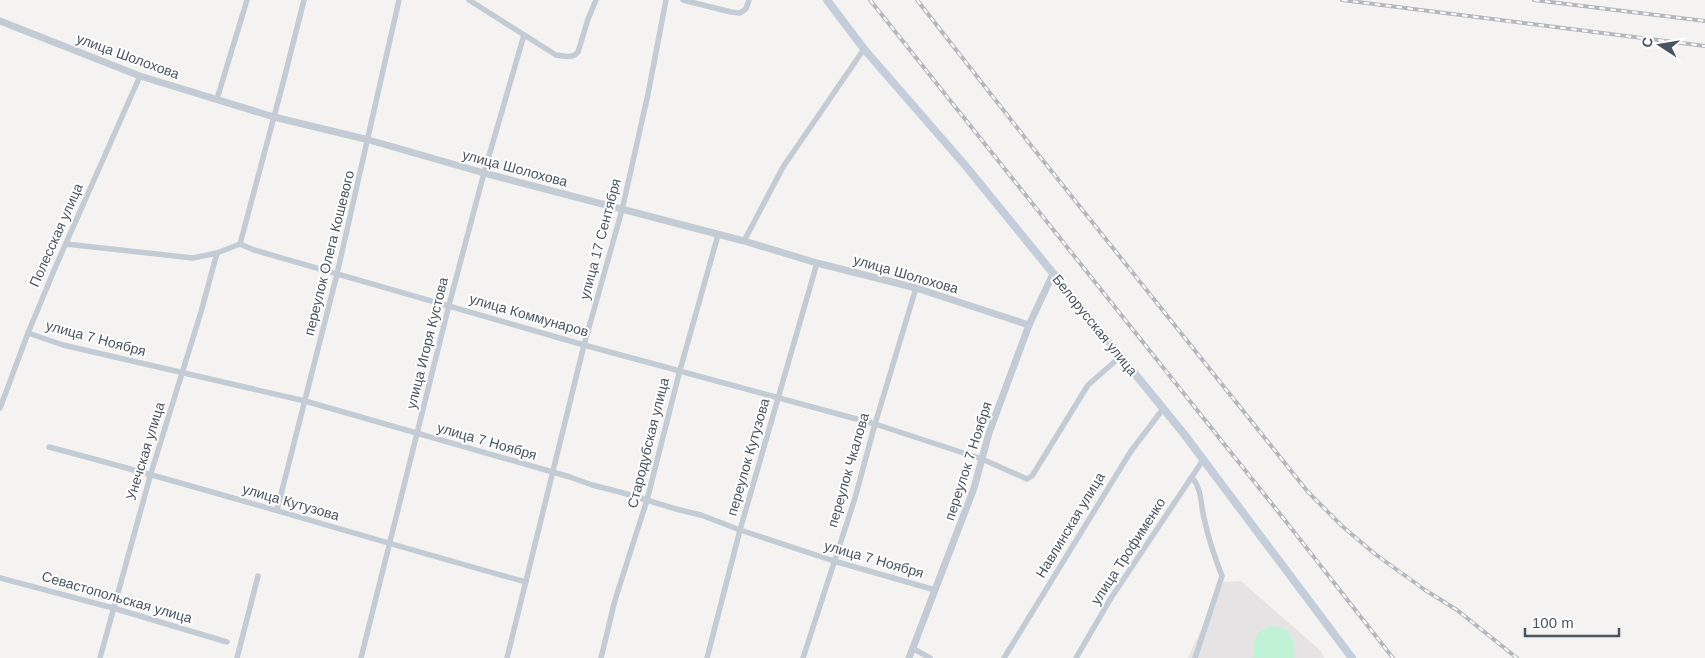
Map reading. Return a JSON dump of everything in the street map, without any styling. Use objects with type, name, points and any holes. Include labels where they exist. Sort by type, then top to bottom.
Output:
[{"type":"main road","name":"Белорусская улица","points":[[827,0],[864,49],[964,164],[1164,409],[1352,658]]},
{"type":"street","points":[[217,99],[247,0]]},
{"type":"street","points":[[66,244],[193,258],[217,253],[240,244],[304,0]]},
{"type":"street","name":"переулок Олега Кошевого","points":[[277,510],[337,274],[369,140],[399,0]]},
{"type":"street","points":[[469,0],[556,55],[570,57],[575,56],[578,52],[596,0]]},
{"type":"street","name":"улица 17 Сентября","points":[[507,658],[584,345],[622,210],[648,94],[666,0]]},
{"type":"street","points":[[683,0],[740,13],[746,9],[749,0]]},
{"type":"street","name":"улица Шолохова","points":[[0,21],[140,76],[274,117],[369,140],[484,173],[744,241],[816,263],[916,288],[1029,325]]},
{"type":"street","name":"улица Игоря Кустова","points":[[361,658],[448,305],[524,35]]},
{"type":"street","points":[[744,241],[783,167],[864,49]]},
{"type":"street","name":"Полесская улица","points":[[0,408],[28,333],[140,76]]},
{"type":"street","name":"Стародубская улица","points":[[601,658],[615,600],[647,500],[680,370],[718,235]]},
{"type":"street","name":"улица Коммунаров","points":[[240,244],[254,250],[584,345],[778,396],[875,424],[982,459],[1024,479],[1030,478],[1088,385],[1120,357]]},
{"type":"street","name":"Унечская улица","points":[[100,658],[151,474],[217,253]]},
{"type":"street","name":"переулок Кутузова","points":[[707,658],[740,530],[816,263]]},
{"type":"street","name":"переулок 7 Ноября","points":[[909,658],[974,488],[989,433],[1029,325],[1053,274]]},
{"type":"street","name":"переулок Чкалова","points":[[803,658],[855,498],[916,288]]},
{"type":"street","name":"улица 7 Ноября","points":[[28,333],[63,345],[305,401],[701,515],[834,561],[935,590]]},
{"type":"street","name":"Навлинская улица","points":[[1004,658],[1131,451],[1164,409]]},
{"type":"street","name":"улица Кутузова","points":[[49,447],[151,474],[526,582]]},
{"type":"street","name":"улица Трофименко","points":[[1076,658],[1111,598],[1202,460]]},
{"type":"street","points":[[1192,477],[1199,486],[1204,520],[1222,576],[1195,658]]},
{"type":"street","points":[[237,658],[258,576]]},
{"type":"street","name":"Севастопольская улица","points":[[0,578],[113,608],[226,642]]},
{"type":"street","points":[[912,648],[930,658]]},
{"type":"shaded area","points":[[1241,581],[1321,651],[1324,658],[1188,658],[1223,582]]},
{"type":"green space","points":[[1270,626],[1283,628],[1291,635],[1294,645],[1294,658],[1253,658],[1253,647],[1258,634]]},
{"type":"railway","points":[[870,0],[1393,658]]},
{"type":"railway","points":[[917,0],[1308,492],[1342,526],[1375,554],[1425,590],[1457,610],[1517,658]]},
{"type":"railway","points":[[1342,0],[1705,46]]},
{"type":"railway","points":[[1534,0],[1705,21]]}]
